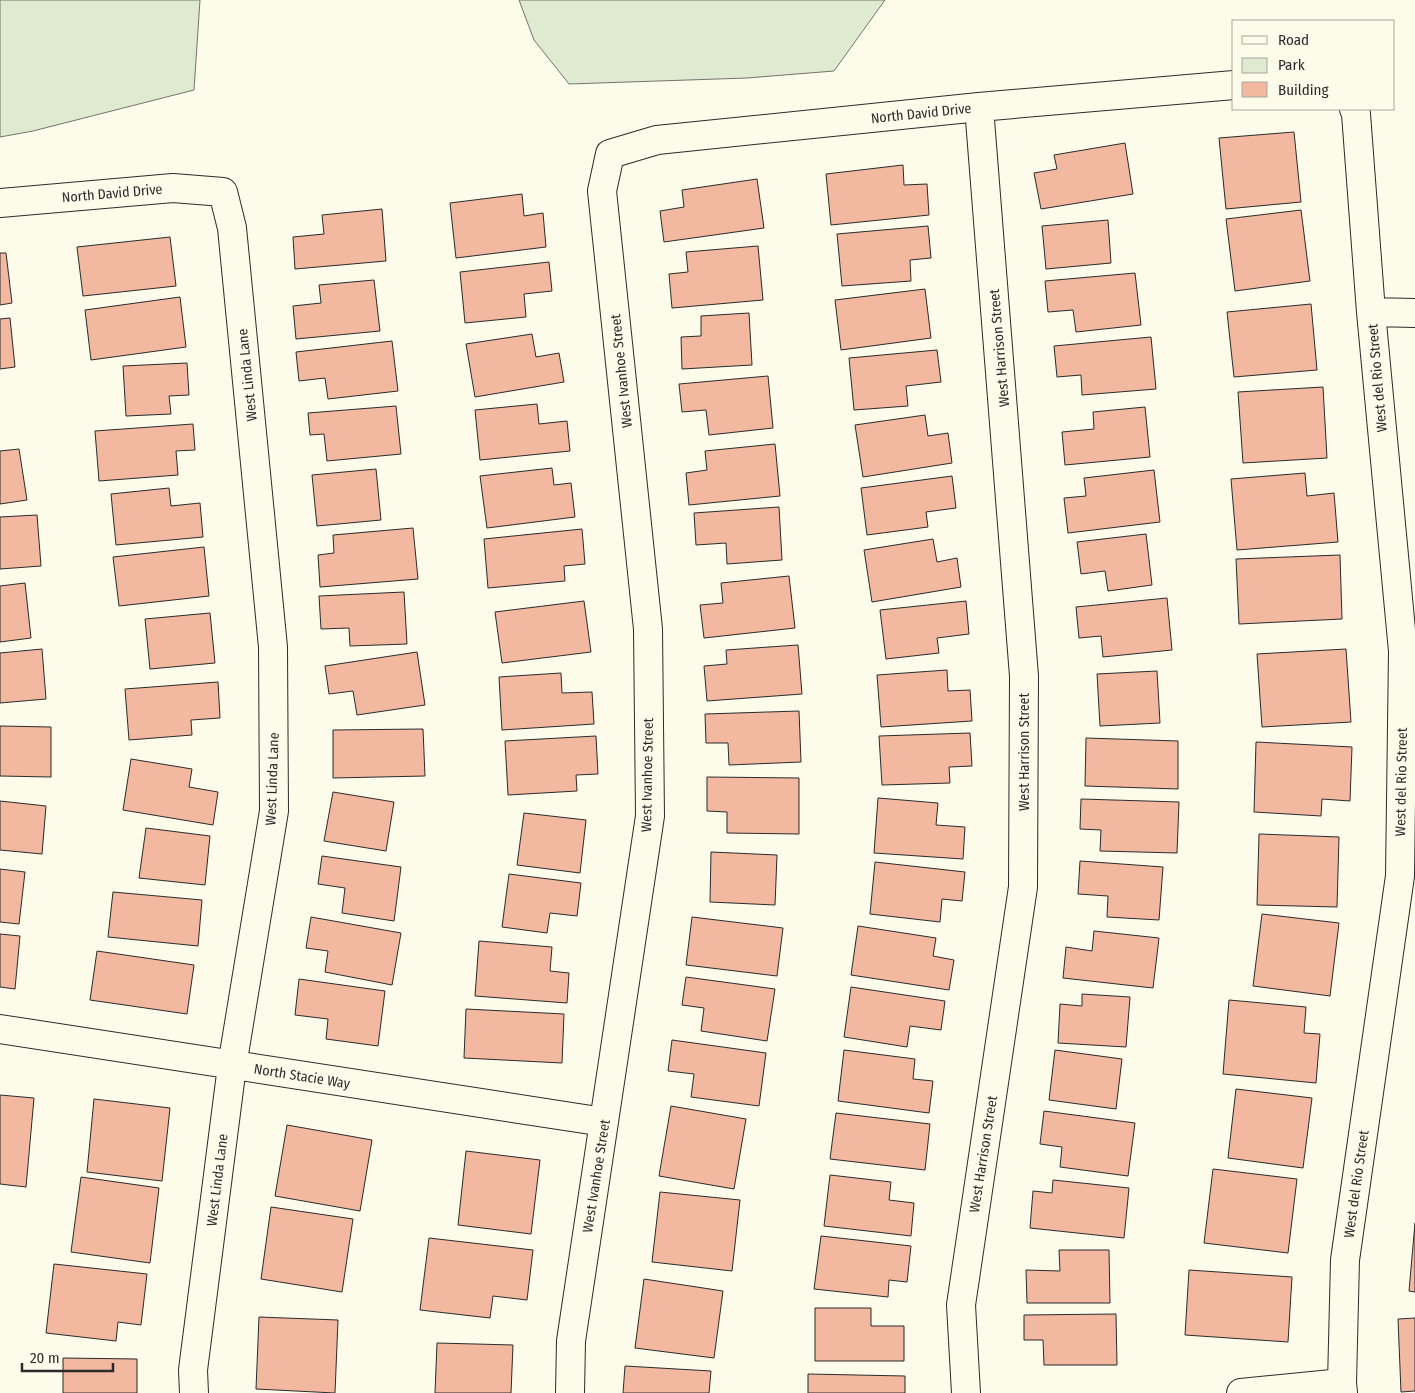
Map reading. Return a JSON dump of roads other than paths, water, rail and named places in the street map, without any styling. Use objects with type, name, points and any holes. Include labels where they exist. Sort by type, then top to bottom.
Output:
[{"type":"street","name":"North David Drive","points":[[610,154],[657,140],[979,107],[1232,85]]},
{"type":"street","name":"West Harrison Street","points":[[966,1393],[960,1305],[1022,897],[1023,878],[1024,676],[979,107]]},
{"type":"street","name":"West del Rio Street","points":[[1343,1388],[1345,1260],[1400,876],[1404,651],[1371,312],[1354,110]]},
{"type":"street","name":"West Ivanhoe Street","points":[[570,1393],[571,1341],[650,816],[648,629],[602,191],[610,154]]},
{"type":"street","name":"North David Drive","points":[[0,203],[173,188],[223,192]]},
{"type":"street","name":"West Linda Lane","points":[[194,1393],[193,1370],[232,1066],[274,811],[274,647],[232,228],[223,192]]},
{"type":"street","points":[[1371,312],[1415,313]]},
{"type":"street","name":"North Stacie Way","points":[[0,1029],[604,1122]]},
{"type":"street","points":[[1241,1393],[1343,1388]]}]
